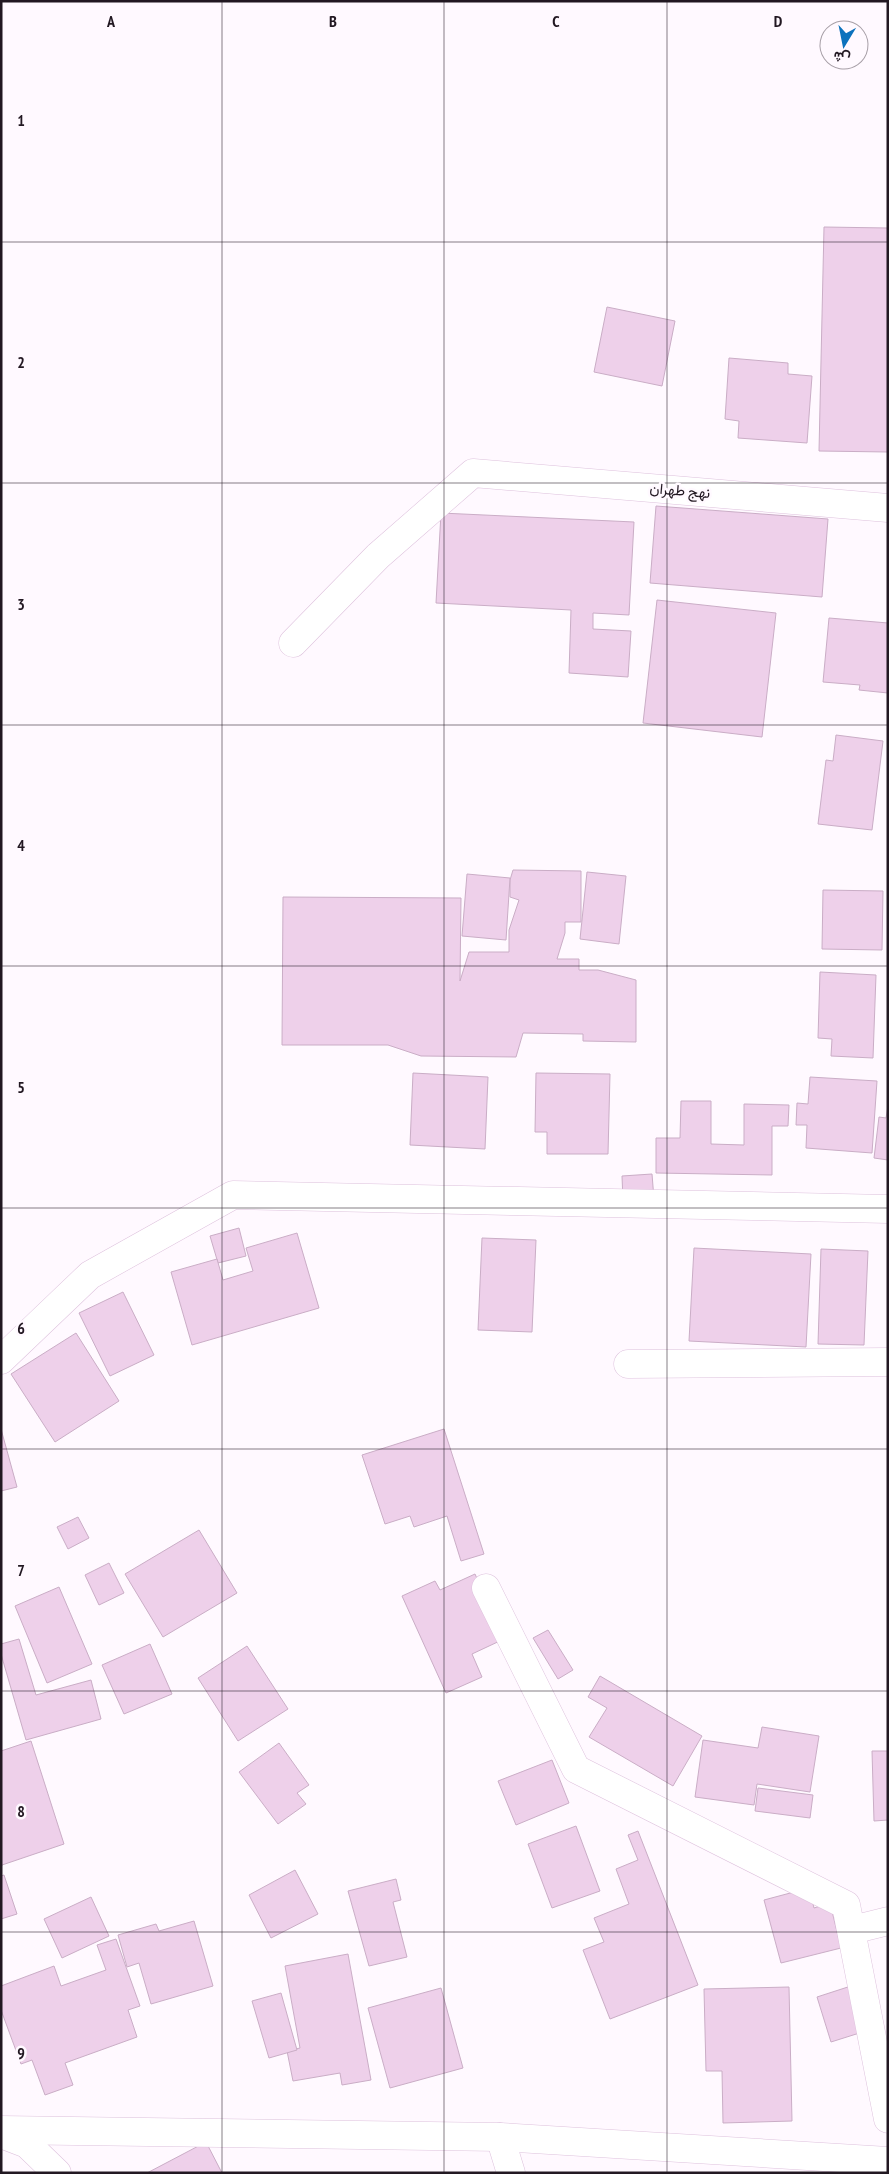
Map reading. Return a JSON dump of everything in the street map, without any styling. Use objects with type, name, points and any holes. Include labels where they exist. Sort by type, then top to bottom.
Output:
[{"type":"street","name":"نهج طهران","points":[[293,643],[378,556],[473,473],[888,508]]},
{"type":"street","points":[[1,1360],[90,1275],[233,1195],[888,1208]]},
{"type":"street","points":[[628,1364],[888,1362]]},
{"type":"street","points":[[486,1588],[576,1769],[846,1905],[888,2119]]},
{"type":"street","points":[[852,1930],[888,1921]]},
{"type":"street","points":[[2,2130],[500,2137],[888,2161]]},
{"type":"street","points":[[2,2130],[27,2144],[57,2173]]},
{"type":"street","points":[[500,2137],[511,2173]]},
{"type":"building","points":[[824,227],[888,228],[888,452],[819,451]]},
{"type":"building","points":[[607,307],[675,321],[662,386],[594,372]]},
{"type":"building","points":[[729,358],[788,363],[788,374],[812,376],[807,443],[738,438],[739,421],[725,419]]},
{"type":"building","points":[[656,506],[828,519],[822,597],[650,583]]},
{"type":"building","points":[[441,513],[634,522],[629,615],[593,613],[593,629],[631,631],[628,677],[569,673],[571,610],[436,603]]},
{"type":"building","points":[[657,600],[776,613],[762,737],[643,723]]},
{"type":"building","points":[[829,618],[888,623],[888,693],[859,690],[860,685],[823,682]]},
{"type":"building","points":[[836,735],[883,741],[872,830],[818,824],[826,760],[833,761]]},
{"type":"building","points":[[513,870],[581,871],[581,922],[565,922],[565,933],[557,959],[579,959],[579,970],[598,970],[636,980],[636,1042],[583,1041],[583,1034],[523,1033],[516,1057],[421,1056],[388,1045],[282,1045],[283,897],[461,898],[460,981],[469,952],[509,952],[509,930],[519,900],[510,897],[510,880]]},
{"type":"building","points":[[587,872],[626,876],[619,944],[580,939]]},
{"type":"building","points":[[467,874],[510,878],[506,940],[462,936]]},
{"type":"building","points":[[823,890],[883,891],[882,950],[822,949]]},
{"type":"building","points":[[820,972],[876,975],[873,1058],[831,1056],[832,1039],[818,1038]]},
{"type":"building","points":[[413,1073],[488,1077],[485,1149],[410,1145]]},
{"type":"building","points":[[536,1073],[610,1074],[608,1154],[547,1154],[547,1132],[535,1132]]},
{"type":"building","points":[[810,1077],[877,1081],[872,1153],[806,1148],[807,1125],[796,1125],[797,1103],[808,1104]]},
{"type":"building","points":[[681,1101],[711,1101],[711,1144],[744,1145],[744,1104],[789,1105],[788,1126],[772,1126],[772,1175],[656,1173],[656,1138],[680,1138]]},
{"type":"building","points":[[888,1106],[888,1160],[874,1158],[879,1117],[886,1118]]},
{"type":"building","points":[[652,1174],[654,1199],[623,1201],[622,1176]]},
{"type":"building","points":[[239,1228],[246,1256],[218,1263],[210,1236]]},
{"type":"building","points":[[297,1233],[319,1308],[192,1345],[171,1272],[217,1259],[223,1280],[253,1271],[246,1248]]},
{"type":"building","points":[[482,1238],[536,1240],[532,1332],[478,1330]]},
{"type":"building","points":[[694,1248],[811,1254],[806,1347],[689,1341]]},
{"type":"building","points":[[821,1249],[868,1251],[864,1345],[818,1344]]},
{"type":"building","points":[[123,1292],[154,1355],[110,1376],[79,1313]]},
{"type":"building","points":[[76,1333],[119,1401],[55,1442],[11,1374]]},
{"type":"building","points":[[1,1429],[17,1487],[1,1491]]},
{"type":"building","points":[[444,1429],[484,1554],[461,1561],[447,1516],[414,1527],[410,1516],[385,1524],[362,1455]]},
{"type":"building","points":[[78,1517],[89,1538],[68,1549],[57,1527]]},
{"type":"building","points":[[199,1530],[237,1593],[163,1637],[125,1574]]},
{"type":"building","points":[[109,1563],[124,1593],[99,1605],[85,1575]]},
{"type":"building","points":[[475,1574],[504,1639],[472,1654],[482,1677],[446,1693],[402,1596],[435,1581],[440,1590]]},
{"type":"building","points":[[59,1587],[92,1664],[47,1683],[15,1606]]},
{"type":"building","points":[[548,1630],[573,1670],[558,1679],[533,1638]]},
{"type":"building","points":[[19,1639],[36,1695],[91,1680],[101,1719],[26,1740],[1,1654],[1,1644]]},
{"type":"building","points":[[150,1644],[172,1694],[124,1714],[102,1665]]},
{"type":"building","points":[[247,1646],[288,1709],[238,1741],[198,1678]]},
{"type":"building","points":[[600,1676],[702,1736],[673,1786],[589,1737],[607,1708],[588,1697]]},
{"type":"building","points":[[762,1727],[819,1736],[810,1792],[757,1784],[754,1805],[695,1797],[703,1740],[758,1748]]},
{"type":"building","points":[[31,1741],[64,1844],[2,1865],[1,1868],[1,1751]]},
{"type":"building","points":[[279,1743],[309,1785],[297,1793],[306,1804],[278,1824],[239,1772]]},
{"type":"building","points":[[872,1751],[888,1751],[888,1820],[874,1821]]},
{"type":"building","points":[[552,1760],[569,1803],[516,1825],[498,1781]]},
{"type":"building","points":[[758,1788],[813,1795],[810,1818],[755,1811]]},
{"type":"building","points":[[576,1826],[600,1891],[552,1908],[528,1844]]},
{"type":"building","points":[[638,1831],[698,1985],[610,2019],[583,1950],[604,1942],[594,1918],[629,1904],[616,1869],[638,1860],[628,1835]]},
{"type":"building","points":[[295,1870],[318,1914],[271,1938],[249,1895]]},
{"type":"building","points":[[4,1875],[17,1914],[1,1919],[1,1876]]},
{"type":"building","points":[[396,1879],[401,1900],[393,1902],[407,1957],[369,1966],[348,1891]]},
{"type":"building","points":[[809,1888],[814,1908],[830,1903],[841,1948],[781,1963],[764,1900]]},
{"type":"building","points":[[91,1897],[109,1936],[62,1958],[44,1919]]},
{"type":"building","points":[[194,1921],[213,1986],[151,2004],[139,1963],[127,1967],[118,1935],[156,1924],[159,1931]]},
{"type":"building","points":[[116,1939],[140,2006],[128,2010],[137,2037],[65,2063],[73,2085],[45,2095],[32,2060],[21,2064],[1,2010],[1,1986],[54,1966],[61,1986],[106,1970],[97,1945]]},
{"type":"building","points":[[348,1954],[371,2080],[342,2085],[340,2073],[293,2081],[287,2051],[300,2048],[285,1966]]},
{"type":"building","points":[[854,1985],[869,2030],[831,2042],[817,1997]]},
{"type":"building","points":[[789,1987],[792,2121],[723,2123],[722,2071],[706,2071],[704,1989]]},
{"type":"building","points":[[441,1988],[463,2068],[390,2088],[368,2008]]},
{"type":"building","points":[[281,1993],[297,2050],[269,2058],[252,2001]]},
{"type":"building","points":[[206,2142],[222,2173],[147,2173]]}]
